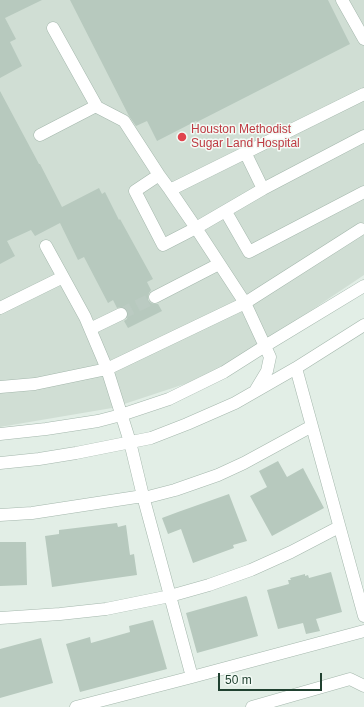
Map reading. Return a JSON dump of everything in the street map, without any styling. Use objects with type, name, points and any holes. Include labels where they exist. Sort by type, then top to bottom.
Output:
[{"type":"street","points":[[342,0],[364,39]]},
{"type":"street","points":[[53,28],[96,106],[124,121],[245,303],[270,357],[266,371],[254,392]]},
{"type":"street","points":[[170,190],[364,94]]},
{"type":"street","points":[[40,135],[96,106]]},
{"type":"street","points":[[159,175],[135,191],[163,246],[226,212],[263,189],[364,136]]},
{"type":"street","points":[[245,152],[263,189]]},
{"type":"street","points":[[226,212],[249,252],[364,192]]},
{"type":"street","points":[[0,387],[36,384],[107,369],[245,303],[363,230]]},
{"type":"street","points":[[46,246],[85,317],[107,369],[130,442],[192,677]]},
{"type":"street","points":[[155,297],[219,264]]},
{"type":"street","points":[[0,308],[63,277]]},
{"type":"street","points":[[0,434],[98,421],[121,415],[169,398],[224,372],[364,286]]},
{"type":"street","points":[[90,328],[121,314]]},
{"type":"street","points":[[0,463],[39,460],[151,438],[235,403],[296,368],[364,325]]},
{"type":"street","points":[[296,368],[364,616]]},
{"type":"street","points":[[0,515],[32,513],[144,497],[175,490],[218,475],[244,463],[312,426]]},
{"type":"street","points":[[0,618],[106,609],[170,596],[209,585],[251,570],[291,552],[339,527]]},
{"type":"street","points":[[76,707],[364,631]]},
{"type":"street","points":[[252,707],[350,679],[364,686]]},
{"type":"shaded area","name":"Houston Methodist Sugar Land Hospital","points":[[0,0],[364,0],[364,275],[282,330],[206,377],[112,408],[0,427]]},
{"type":"building","points":[[0,0],[42,0],[5,18],[16,39],[10,42],[22,66],[0,78]]},
{"type":"building","points":[[70,0],[328,0],[350,44],[157,141],[147,121],[136,126],[129,116]]},
{"type":"building","points":[[0,91],[62,207],[99,188],[102,194],[105,192],[119,220],[120,219],[153,279],[147,282],[151,290],[148,300],[151,303],[158,304],[162,311],[128,328],[124,321],[127,319],[128,310],[122,307],[117,308],[113,300],[108,303],[84,257],[78,260],[60,223],[35,236],[31,230],[7,241],[15,256],[0,264]]},
{"type":"building","points":[[278,461],[287,477],[303,468],[324,508],[272,536],[250,496],[267,487],[259,471]]},
{"type":"building","points":[[229,494],[247,541],[233,545],[234,548],[193,563],[181,529],[168,534],[162,518]]},
{"type":"building","points":[[117,523],[118,527],[126,525],[130,555],[134,554],[137,575],[52,587],[45,536],[59,534],[59,530]]},
{"type":"building","points":[[0,542],[26,542],[27,585],[0,586]]},
{"type":"building","points":[[331,572],[342,612],[316,619],[320,631],[306,634],[303,623],[278,629],[267,590],[289,584],[288,580],[291,580],[290,578],[305,574],[305,576],[308,575],[309,578]]},
{"type":"building","points":[[246,596],[258,636],[197,653],[186,613]]},
{"type":"building","points":[[153,620],[167,669],[80,692],[66,644],[90,637],[91,643],[130,632],[129,626]]},
{"type":"building","points":[[41,638],[53,683],[0,698],[0,649]]},
{"type":"tunnel","points":[[121,314],[155,297]]},
{"type":"place","name":"Houston Methodist Sugar Land Hospital","points":[[182,137]]}]
